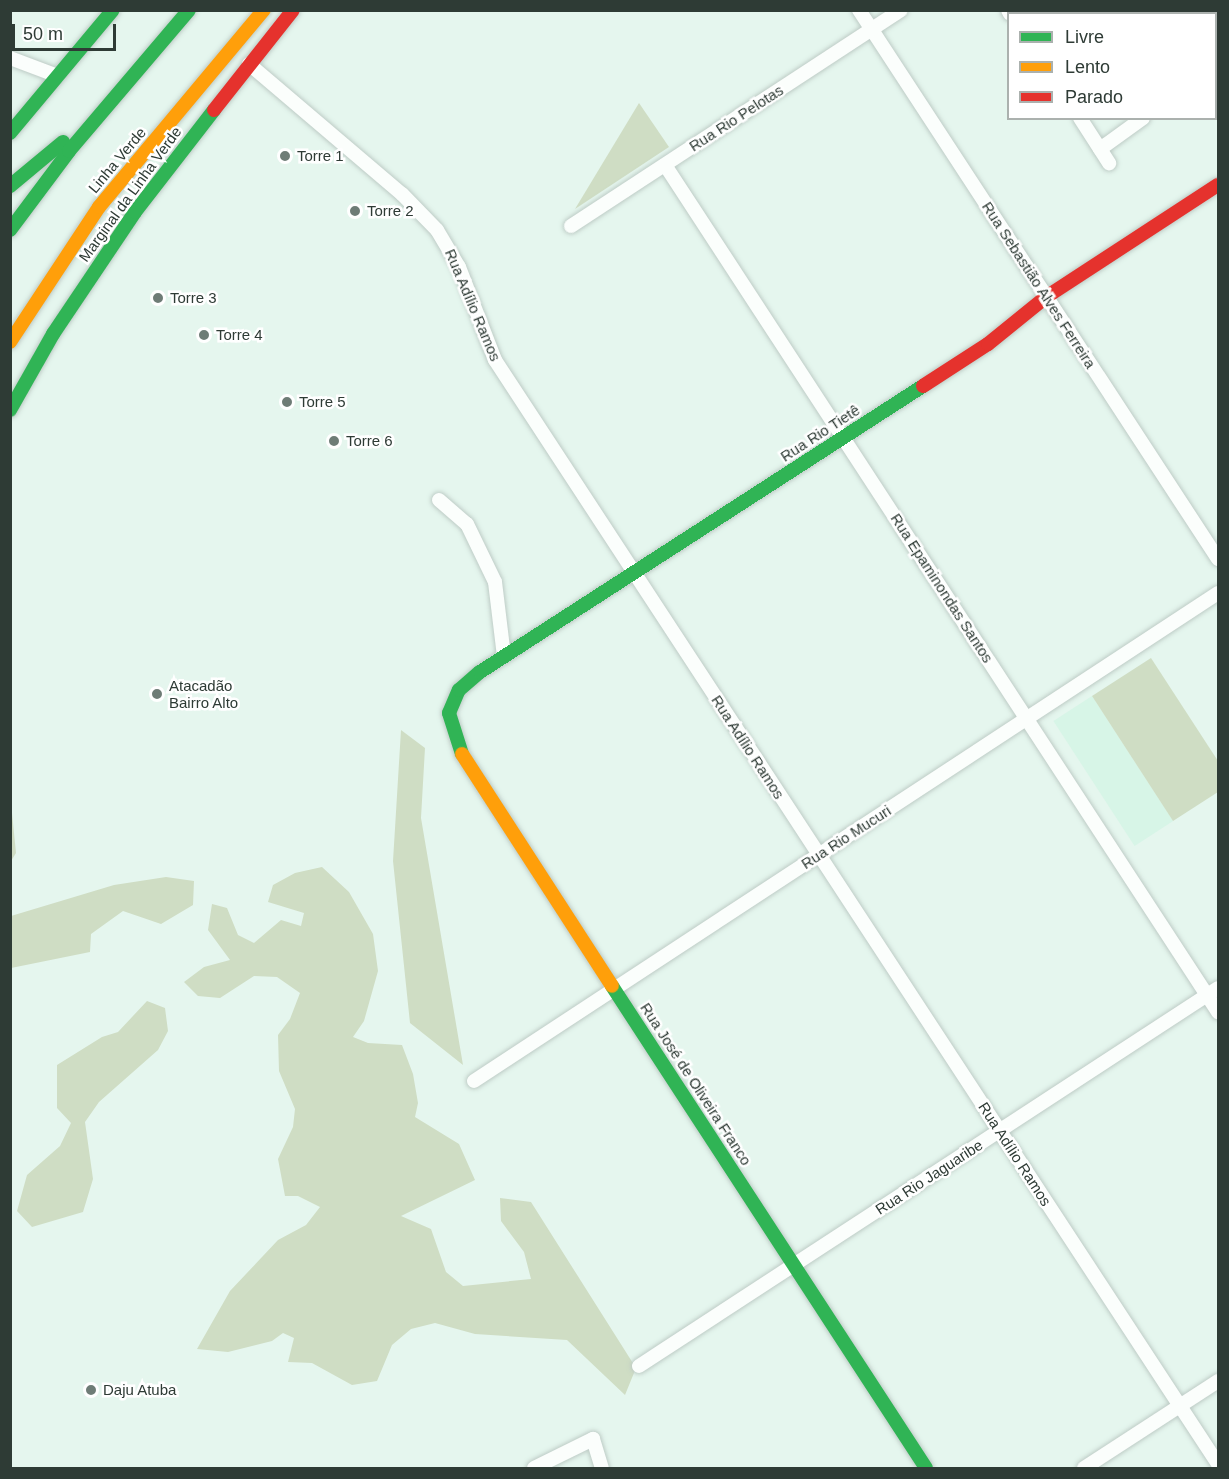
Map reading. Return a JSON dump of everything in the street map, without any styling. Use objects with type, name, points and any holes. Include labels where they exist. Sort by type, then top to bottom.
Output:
[{"type":"main road","points":[[10,133],[113,10]]},
{"type":"main road","points":[[10,230],[111,101],[189,10]]},
{"type":"main road","name":"Linha Verde","points":[[10,342],[99,207],[264,10]]},
{"type":"main road","name":"Marginal da Linha Verde","points":[[10,410],[86,281],[249,64],[293,10]]},
{"type":"main road","points":[[10,186],[111,101]]},
{"type":"main road","name":"Rua Rio Tietê","points":[[449,713],[453,700],[468,681],[504,656],[988,344],[1046,297],[1218,185]]},
{"type":"main road","name":"Rua José de Oliveira Franco","points":[[449,713],[450,728],[463,757],[926,1468]]},
{"type":"street","name":"Rua Sebastião Alves Ferreira","points":[[859,10],[1218,559]]},
{"type":"street","name":"Rua Rio Pelotas","points":[[571,226],[901,10]]},
{"type":"street","points":[[10,58],[58,76]]},
{"type":"street","name":"Rua Adílio Ramos","points":[[249,64],[402,194],[437,230],[459,267],[491,354],[1218,1464]]},
{"type":"street","points":[[1081,120],[1109,163]]},
{"type":"street","points":[[1100,149],[1140,120]]},
{"type":"street","name":"Rua Epaminondas Santos","points":[[665,165],[1027,719],[1213,992],[1218,1012]]},
{"type":"street","points":[[439,500],[467,524],[495,582],[504,656]]},
{"type":"street","name":"Rua Rio Mucuri","points":[[474,1081],[1218,593]]},
{"type":"street","name":"Rua Rio Jaguaribe","points":[[639,1366],[1213,992]]},
{"type":"street","points":[[1084,1468],[1218,1381]]},
{"type":"street","points":[[534,1468],[594,1439],[602,1468]]},
{"type":"shaded area","points":[[639,103],[669,147],[575,209]]},
{"type":"shaded area","points":[[1151,658],[1218,761],[1218,792],[1173,821],[1092,696]]},
{"type":"shaded area","points":[[1092,696],[1173,821],[1135,846],[1053,721]]},
{"type":"shaded area","points":[[401,730],[425,748],[421,818],[463,1065],[410,1023],[393,861]]},
{"type":"shaded area","points":[[11,803],[16,853],[11,861]]},
{"type":"shaded area","points":[[322,867],[349,892],[373,934],[378,971],[364,1021],[353,1037],[368,1043],[402,1045],[413,1074],[418,1103],[415,1117],[459,1144],[475,1180],[401,1216],[431,1229],[446,1272],[463,1286],[531,1279],[524,1252],[501,1221],[500,1198],[531,1202],[636,1368],[625,1395],[567,1340],[475,1334],[435,1323],[411,1329],[392,1345],[377,1381],[352,1385],[312,1363],[288,1362],[294,1338],[283,1333],[272,1341],[228,1352],[197,1349],[230,1291],[278,1240],[306,1225],[320,1207],[298,1196],[285,1196],[278,1159],[293,1127],[295,1109],[279,1071],[278,1035],[290,1019],[300,993],[277,977],[254,976],[220,998],[198,996],[184,982],[204,967],[230,960],[208,930],[212,904],[227,908],[238,935],[254,943],[281,920],[301,926],[304,913],[268,902],[273,885],[295,873]]},
{"type":"shaded area","points":[[166,877],[194,881],[193,905],[161,924],[123,911],[91,934],[90,952],[11,968],[11,916],[114,885]]},
{"type":"shaded area","points":[[147,1001],[165,1008],[168,1031],[158,1050],[99,1102],[85,1122],[93,1179],[83,1212],[32,1227],[17,1211],[27,1175],[60,1146],[71,1123],[57,1108],[57,1065],[102,1037],[118,1032]]},
{"type":"traffic: fast","points":[[10,133],[113,10]]},
{"type":"traffic: fast","points":[[10,230],[69,151],[189,10]]},
{"type":"traffic: fast","points":[[10,410],[53,334],[135,212],[214,110]]},
{"type":"traffic: fast","points":[[10,186],[63,142]]},
{"type":"traffic: fast","points":[[462,754],[449,713],[459,690],[480,672],[923,386]]},
{"type":"traffic: fast","points":[[612,986],[926,1468]]},
{"type":"traffic: slow","points":[[10,342],[99,207],[264,10]]},
{"type":"traffic: slow","points":[[462,754],[612,986]]},
{"type":"traffic: jam","points":[[214,110],[293,10]]},
{"type":"traffic: jam","points":[[923,386],[988,344],[1046,297],[1218,185]]},
{"type":"place","name":"Torre 1","points":[[285,156]]},
{"type":"place","name":"Torre 2","points":[[355,211]]},
{"type":"place","name":"Torre 3","points":[[158,298]]},
{"type":"place","name":"Torre 4","points":[[204,335]]},
{"type":"place","name":"Torre 5","points":[[287,402]]},
{"type":"place","name":"Torre 6","points":[[334,441]]},
{"type":"place","name":"Atacadão Bairro Alto","points":[[157,694]]},
{"type":"place","name":"Daju Atuba","points":[[91,1390]]}]
